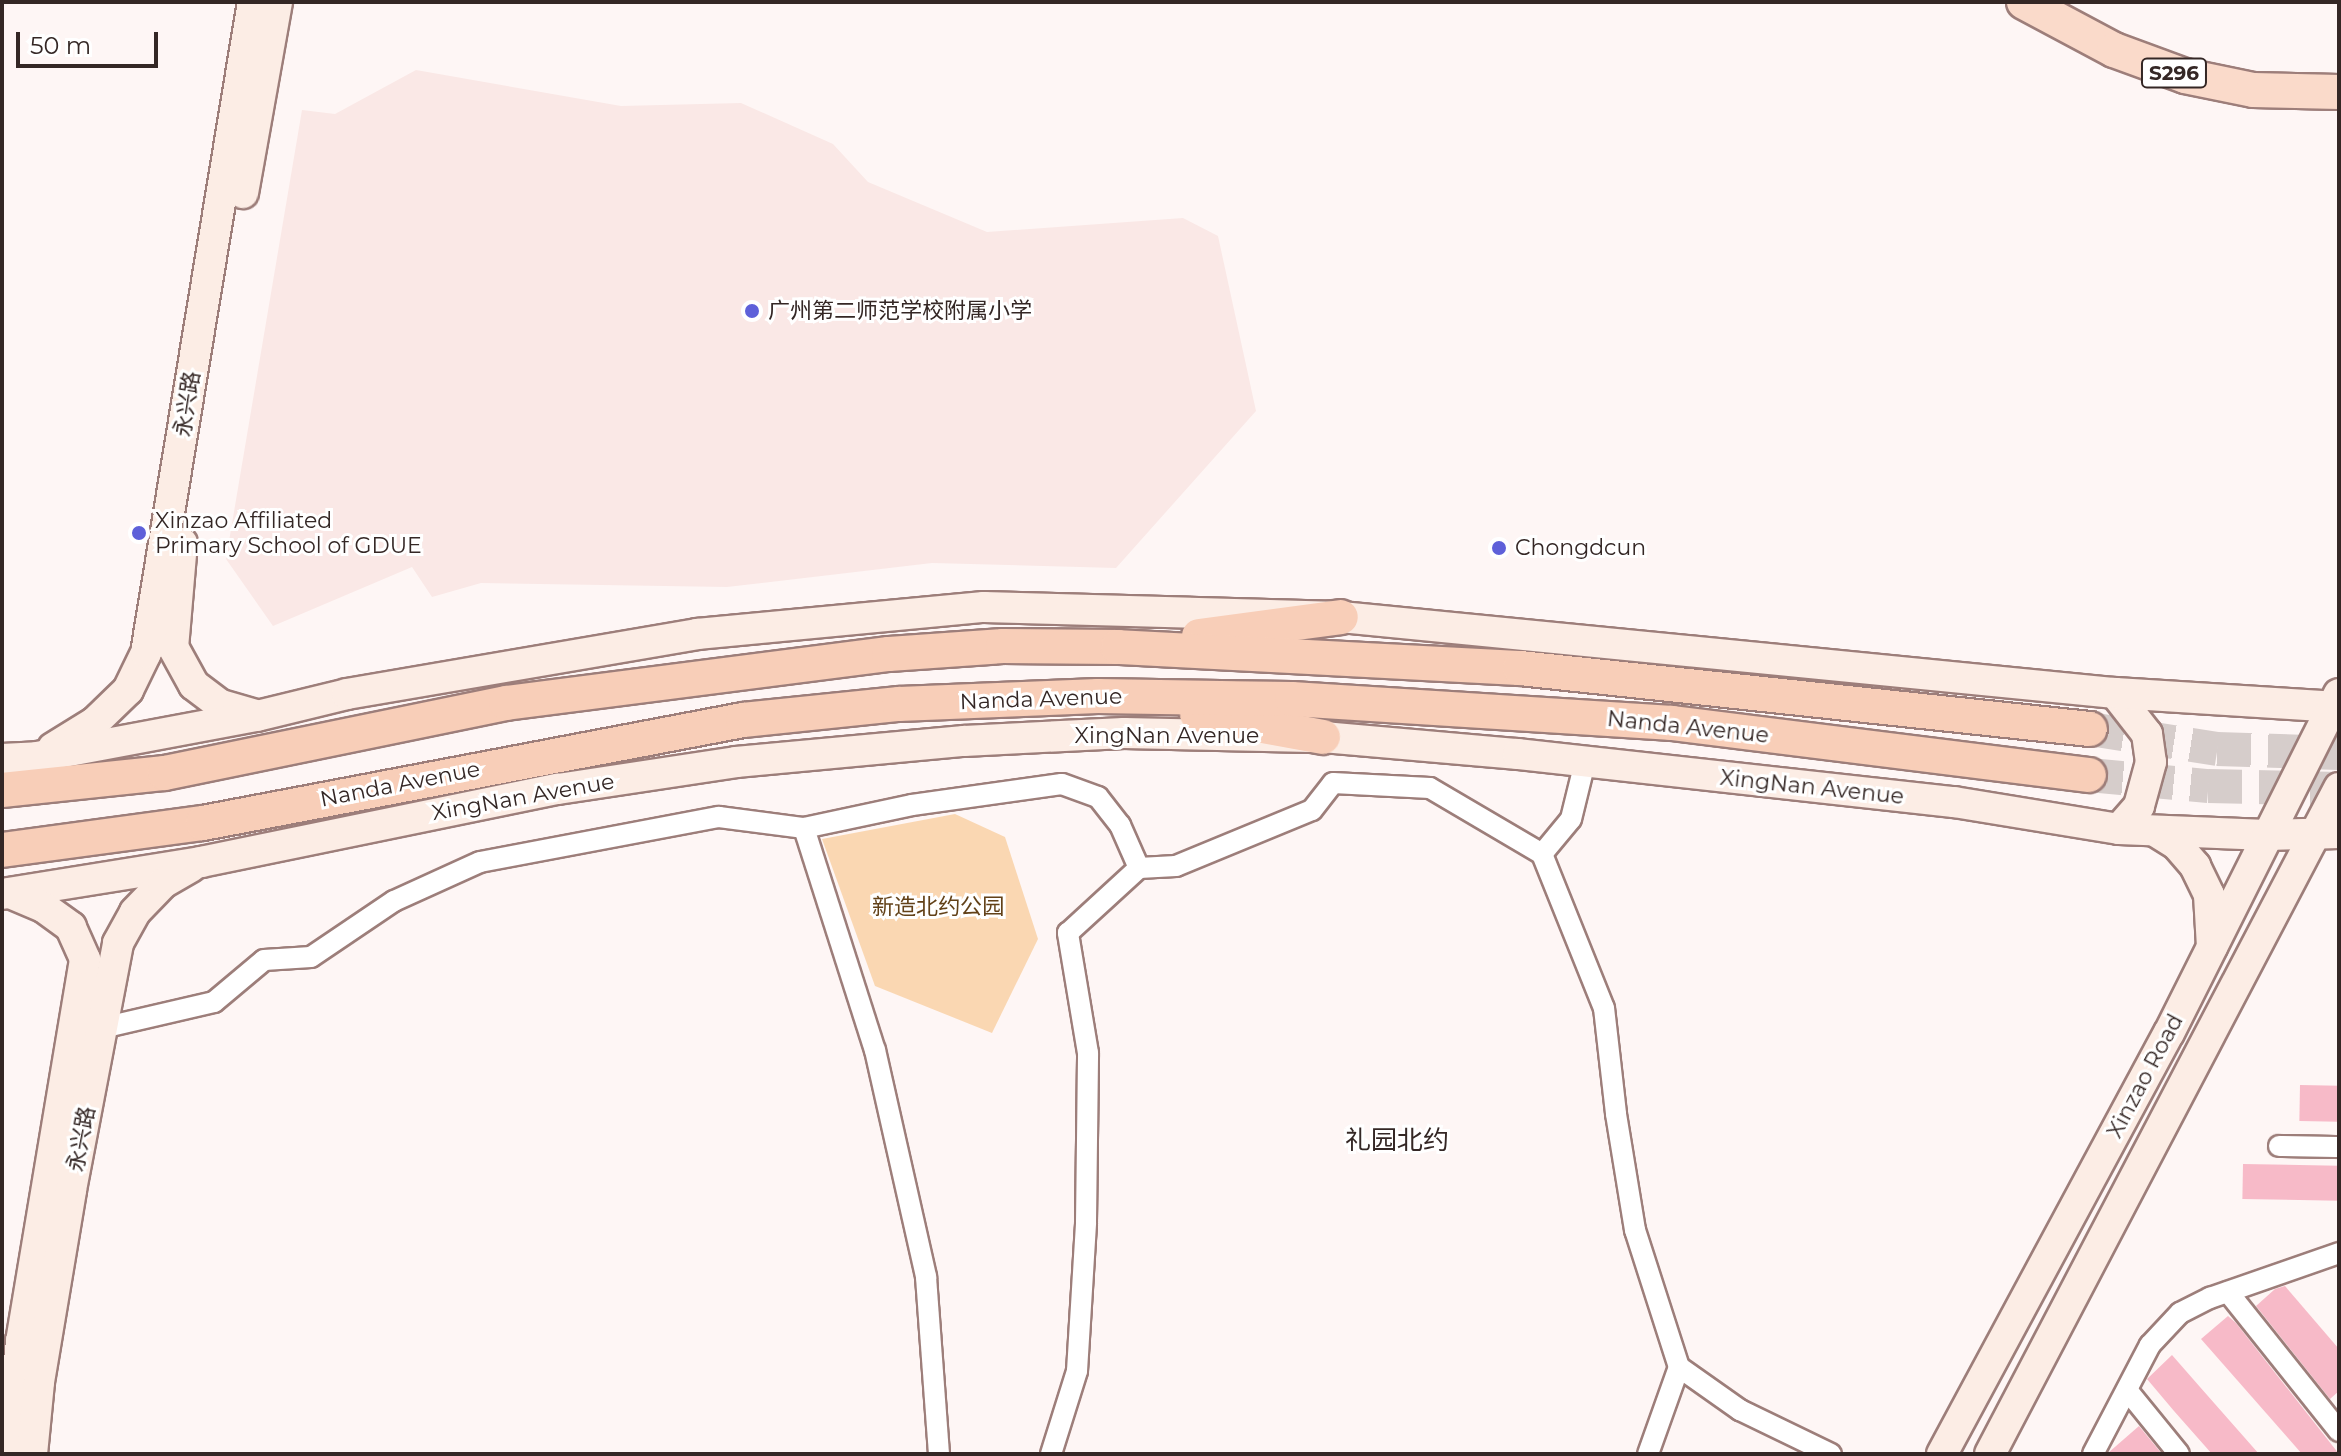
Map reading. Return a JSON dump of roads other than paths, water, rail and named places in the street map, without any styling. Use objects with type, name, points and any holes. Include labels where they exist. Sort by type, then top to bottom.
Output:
[{"type":"highway","points":[[1118,647],[1341,617]]},
{"type":"highway","name":"Nanda Avenue","points":[[2,790],[165,773],[506,703],[889,654],[1003,646],[1118,647],[1520,668],[2090,729]]},
{"type":"highway","points":[[1098,696],[1323,737]]},
{"type":"highway","name":"Nanda Avenue","points":[[2,850],[203,823],[743,720],[899,704],[1098,696],[1292,699],[1657,722],[2089,775]]},
{"type":"main road","name":"永兴路","points":[[37,757],[95,722],[128,690],[146,653],[253,2]]},
{"type":"main road","name":"永兴路","points":[[257,716],[221,705],[194,685],[173,647],[182,542],[277,2]]},
{"type":"main road","name":"S296","points":[[2024,2],[2114,50],[2185,76],[2253,90],[2339,92]]},
{"type":"main road","points":[[2,759],[37,757],[257,716],[347,694],[697,634],[984,607],[1341,617],[2115,693],[2337,703]]},
{"type":"main road","points":[[2115,693],[2147,734],[2151,762],[2139,806],[2119,829]]},
{"type":"main road","name":"Xinzao Road","points":[[1942,1454],[2212,949],[2267,835],[2337,703]]},
{"type":"main road","name":"XingNan Avenue","points":[[6,893],[201,862],[558,789],[736,762],[964,741],[1095,735],[1323,737],[1954,802],[2119,829],[2267,835],[2327,832]]},
{"type":"main road","name":"Xinzao Road","points":[[1990,1454],[2327,832],[2339,788]]},
{"type":"main road","points":[[2155,831],[2177,845],[2195,866],[2209,895],[2212,949]]},
{"type":"main road","name":"永兴路","points":[[9,1454],[21,1342],[88,1027],[118,943],[135,912],[163,883],[201,862]]},
{"type":"main road","name":"永兴路","points":[[6,893],[43,907],[71,927],[85,959],[88,1027],[32,1454]]},
{"type":"street","points":[[1542,854],[1571,819],[1585,762]]},
{"type":"street","points":[[1051,1454],[1077,1371],[1086,1222],[1088,1053],[1068,933],[1139,868],[1176,866],[1312,810],[1333,783],[1430,788],[1542,854],[1604,1008],[1616,1114],[1635,1230],[1679,1367],[1740,1410],[1831,1454]]},
{"type":"street","points":[[88,1027],[214,1002],[264,960],[311,957],[394,901],[480,862],[719,817],[804,828],[912,805],[1062,784],[1098,797],[1120,825],[1139,868]]},
{"type":"street","points":[[804,828],[875,1050],[926,1277],[939,1454]]},
{"type":"street","points":[[2279,1146],[2339,1147]]},
{"type":"street","points":[[2093,1454],[2150,1345],[2180,1313],[2228,1292],[2339,1253]]},
{"type":"street","points":[[2228,1292],[2339,1431]]},
{"type":"street","points":[[1648,1454],[1679,1367]]},
{"type":"street","points":[[2127,1390],[2179,1454]]},
{"type":"tunnel","points":[[2090,729],[2217,749],[2339,753]]},
{"type":"tunnel","points":[[2089,775],[2208,786],[2339,789]]},
{"type":"place","name":"广州第二师范学校附属小学","points":[[752,311]]},
{"type":"place","name":"Xinzao Affiliated Primary School of GDUE","points":[[139,533]]},
{"type":"place","name":"Chongdcun","points":[[1499,548]]},
{"type":"district","name":"礼园北约","points":[[1397,1141]]},
{"type":"park label","name":"新造北约公园","points":[[938,907]]}]
